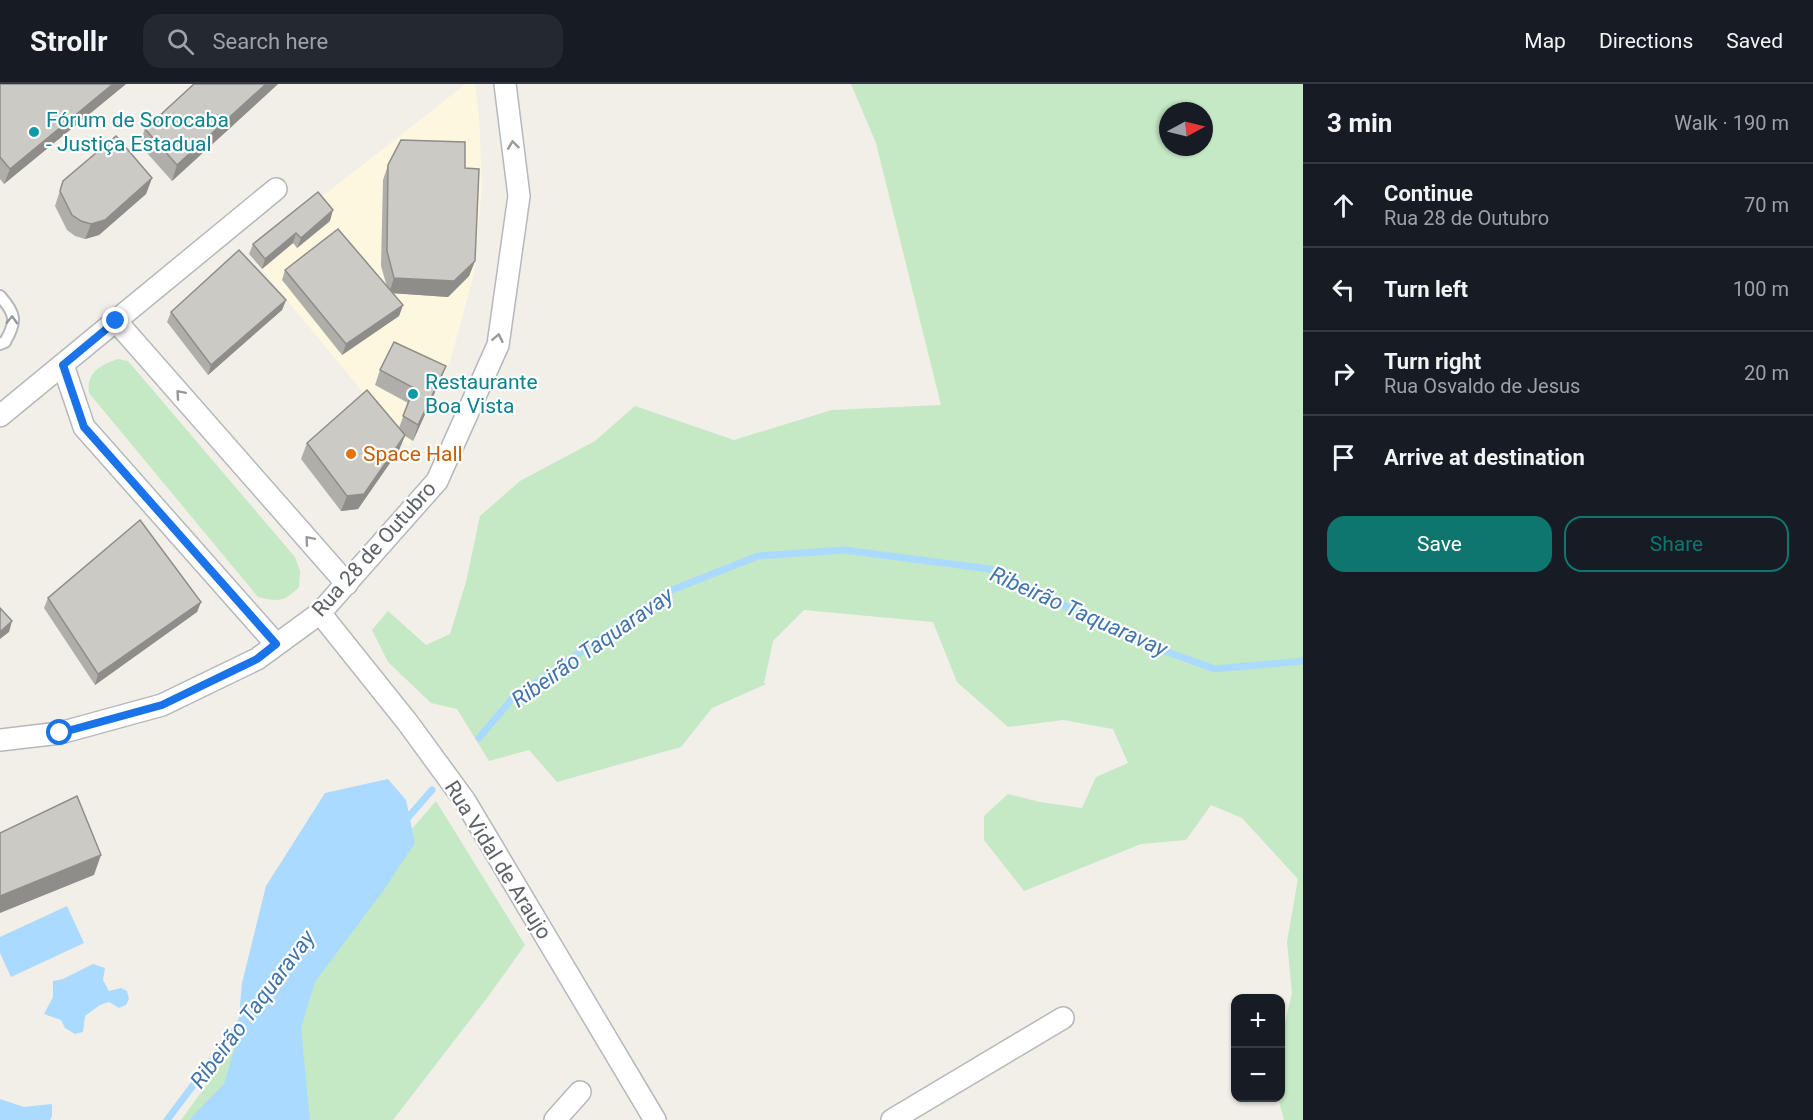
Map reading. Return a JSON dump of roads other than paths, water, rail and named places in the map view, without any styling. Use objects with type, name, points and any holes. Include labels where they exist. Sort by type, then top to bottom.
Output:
[{"type":"street","name":"Rua 28 de Outubro","points":[[0,740],[60,733],[162,705],[257,659],[320,613],[437,481],[498,345],[519,196],[505,84]]},
{"type":"street","points":[[0,416],[276,189]]},
{"type":"street","points":[[116,321],[347,584]]},
{"type":"street","points":[[63,365],[84,427],[276,644]]},
{"type":"street","points":[[18,401],[39,394],[60,394],[76,403]]},
{"type":"street","name":"Rua Vidal de Araujo","points":[[320,613],[408,723],[465,801],[655,1120]]},
{"type":"street","points":[[892,1120],[1063,1018]]},
{"type":"street","points":[[555,1120],[580,1092]]},
{"type":"lane","points":[[0,296],[12,309],[14,327],[5,342],[0,344]]},
{"type":"water","points":[[388,779],[406,800],[415,843],[383,891],[315,982],[301,1028],[310,1120],[189,1120],[224,1084],[237,1040],[242,983],[266,886],[325,793]]},
{"type":"water","points":[[67,906],[84,943],[11,977],[0,953],[0,937]]},
{"type":"water","points":[[93,964],[105,968],[103,980],[109,991],[121,988],[127,991],[129,999],[126,1005],[119,1008],[109,1002],[100,1005],[85,1016],[83,1032],[75,1034],[65,1028],[61,1020],[44,1014],[53,997],[53,981],[63,979]]},
{"type":"water","points":[[0,1099],[24,1107],[52,1104],[52,1116],[50,1120],[0,1120]]},
{"type":"waterway","name":"Ribeirão Taquaravay","points":[[479,738],[511,700],[667,592],[758,556],[844,550],[990,569],[1137,641],[1215,669],[1303,661]]},
{"type":"waterway","name":"Ribeirão Taquaravay","points":[[404,822],[432,790]]},
{"type":"waterway","name":"Ribeirão Taquaravay","points":[[167,1120],[243,1019]]},
{"type":"place","name":"Fórum de Sorocaba - Justiça Estadual","points":[[34,132]]},
{"type":"place","name":"Restaurante Boa Vista","points":[[413,394]]},
{"type":"place","name":"Space Hall","points":[[351,454]]}]
